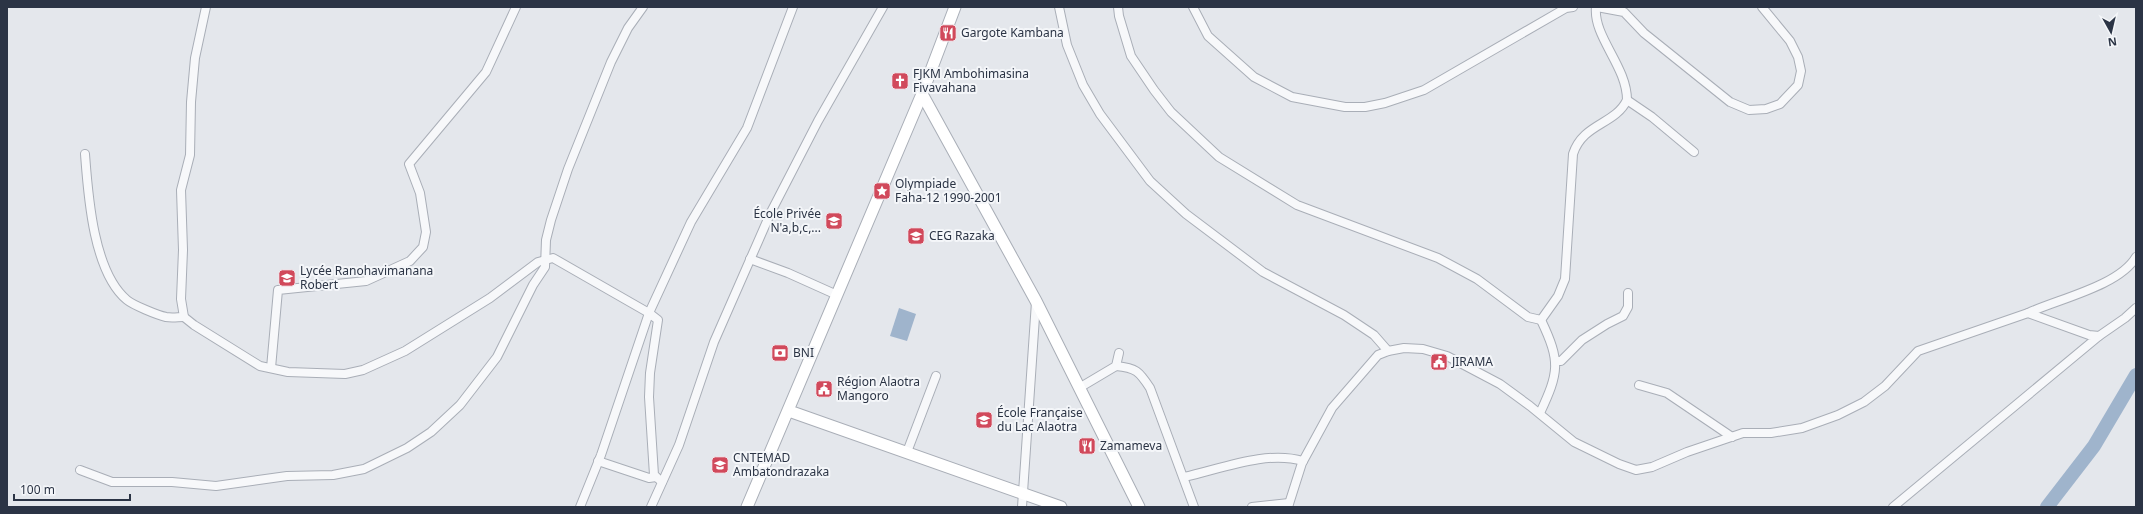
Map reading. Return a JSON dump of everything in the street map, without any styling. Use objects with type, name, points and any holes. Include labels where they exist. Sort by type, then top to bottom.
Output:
[{"type":"street","points":[[184,317],[181,299],[183,250],[181,190],[190,155],[191,102],[195,58],[206,7]]},
{"type":"street","points":[[271,368],[278,290],[366,281],[410,261],[423,248],[426,232],[420,194],[409,164],[486,72],[510,23],[516,7]]},
{"type":"street","points":[[80,470],[112,482],[172,482],[216,486],[287,476],[333,475],[364,469],[407,448],[431,432],[460,405],[497,357],[533,286],[545,267],[546,240],[568,169],[611,62],[628,28],[643,7]]},
{"type":"street","points":[[580,507],[598,461],[649,313],[691,222],[747,128],[793,7]]},
{"type":"street","points":[[651,507],[659,480],[679,445],[714,342],[771,212],[818,121],[883,7]]},
{"type":"street","points":[[747,507],[789,411],[922,94],[955,7]]},
{"type":"street","points":[[1060,7],[1067,46],[1083,85],[1100,114],[1150,181],[1186,214],[1263,272],[1344,315],[1374,335],[1388,351]]},
{"type":"street","points":[[1118,7],[1119,16],[1132,56],[1146,79],[1171,112],[1219,157],[1297,205],[1438,258],[1477,279],[1528,317],[1541,320]]},
{"type":"street","points":[[1193,7],[1208,36],[1254,77],[1292,97],[1345,107],[1365,107],[1385,103],[1424,90],[1566,8],[1573,7]]},
{"type":"street","points":[[1541,320],[1558,296],[1565,279],[1572,165],[1577,142],[1585,134],[1621,111],[1627,100],[1624,77],[1595,15],[1597,7],[1624,12],[1644,33],[1730,102],[1750,110],[1766,109],[1780,104],[1798,84],[1801,71],[1798,57],[1790,41],[1762,7]]},
{"type":"street","points":[[922,94],[1036,301],[1139,507]]},
{"type":"street","points":[[1627,100],[1652,117],[1694,152]]},
{"type":"street","points":[[85,154],[88,197],[98,245],[108,276],[127,300],[165,317],[184,317],[194,325],[260,366],[288,372],[321,374],[345,374],[363,370],[405,351],[490,298],[538,262],[553,258],[561,262],[649,313],[658,320],[650,373],[649,397],[654,475],[659,480]]},
{"type":"street","points":[[1252,507],[1289,505],[1303,461],[1332,408],[1378,356],[1388,351],[1404,348],[1422,349],[1447,356],[1500,384],[1574,442],[1636,470],[1652,467],[1686,452],[1743,433],[1771,433],[1802,428],[1838,415],[1864,402],[1885,386],[1918,351],[2028,313],[2112,279],[2132,264],[2136,257]]},
{"type":"street","points":[[750,259],[788,273],[837,295]]},
{"type":"street","points":[[1556,361],[1561,361],[1582,340],[1623,316],[1628,307],[1628,294]]},
{"type":"street","points":[[1022,507],[1036,301]]},
{"type":"street","points":[[1893,507],[2099,336],[2125,318],[2136,308]]},
{"type":"street","points":[[2028,313],[2089,335],[2099,336]]},
{"type":"street","points":[[1540,414],[1552,389],[1556,361],[1549,336],[1541,320]]},
{"type":"street","points":[[1116,366],[1119,353]]},
{"type":"street","points":[[1079,388],[1116,366],[1130,368],[1140,372],[1150,388],[1194,507]]},
{"type":"street","points":[[907,452],[936,376]]},
{"type":"street","points":[[1638,385],[1667,393],[1732,437]]},
{"type":"street","points":[[789,411],[1061,507]]},
{"type":"street","points":[[1184,477],[1266,458],[1281,457],[1303,461]]},
{"type":"street","points":[[598,461],[659,480]]},
{"type":"water","points":[[899,308],[916,314],[907,341],[890,336]]},
{"type":"waterway","points":[[2047,507],[2094,446],[2136,375]]},
{"type":"place","name":"Gargote Kambana","points":[[948,33]]},
{"type":"place","name":"FJKM Ambohimasina Fivavahana","points":[[900,81]]},
{"type":"place","name":"Olympiade Faha-12 1990-2001","points":[[882,191]]},
{"type":"place","name":"École Privée N'a,b,c,...","points":[[834,221]]},
{"type":"place","name":"CEG Razaka","points":[[916,236]]},
{"type":"place","name":"Lycée Ranohavimanana Robert","points":[[287,278]]},
{"type":"place","name":"BNI","points":[[780,353]]},
{"type":"place","name":"JIRAMA","points":[[1439,362]]},
{"type":"place","name":"Région Alaotra Mangoro","points":[[824,389]]},
{"type":"place","name":"École Française du Lac Alaotra","points":[[984,420]]},
{"type":"place","name":"Zamameva","points":[[1087,446]]},
{"type":"place","name":"CNTEMAD Ambatondrazaka","points":[[720,465]]}]
